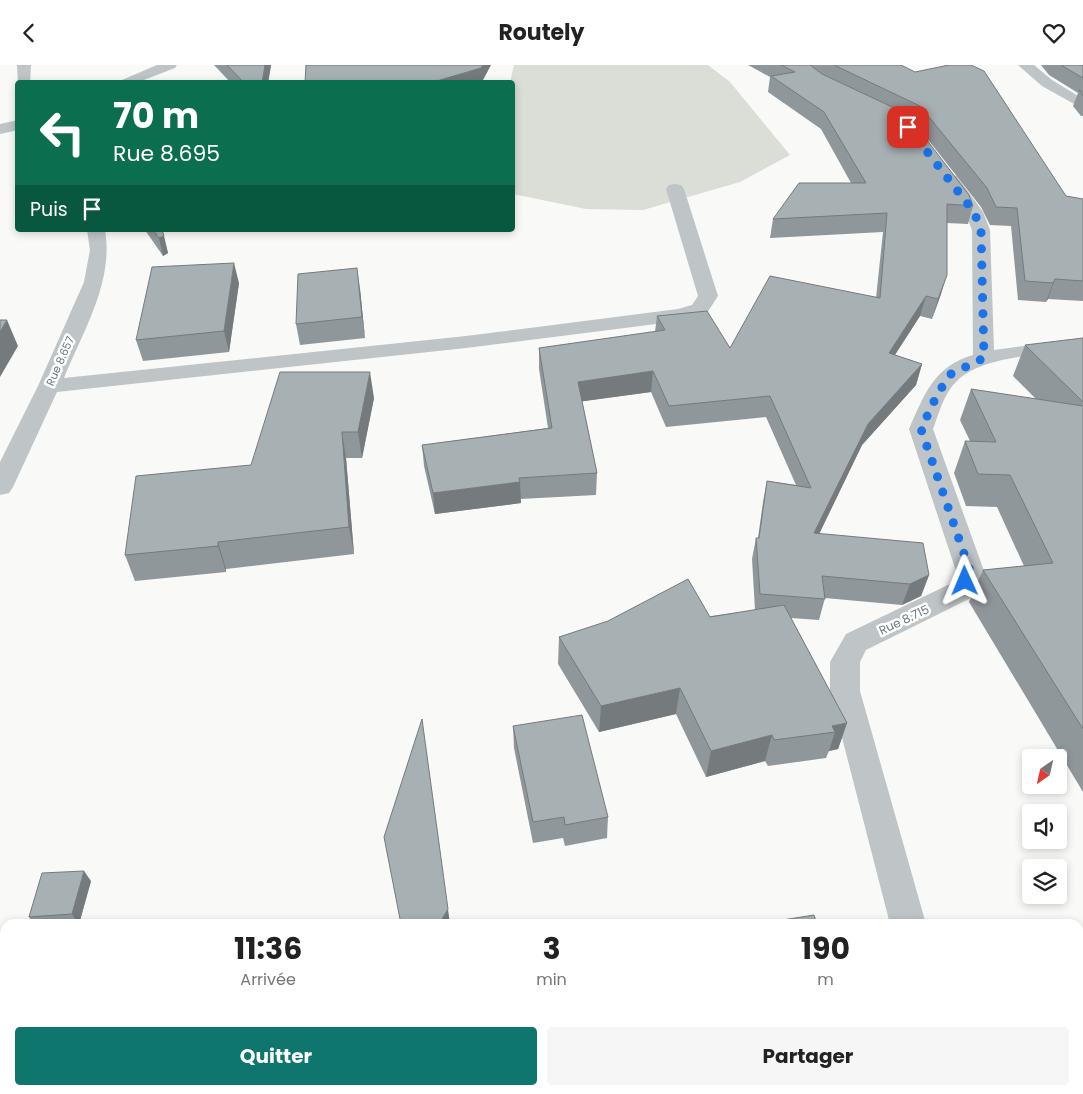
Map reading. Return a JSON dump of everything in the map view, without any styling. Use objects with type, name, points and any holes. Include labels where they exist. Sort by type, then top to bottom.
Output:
[{"type":"street","points":[[23,80],[24,65]]},
{"type":"street","points":[[130,80],[170,65]]},
{"type":"street","points":[[1025,65],[1047,83],[1083,105]]},
{"type":"street","points":[[0,129],[15,126]]},
{"type":"street","points":[[939,164],[974,212],[981,230],[984,358]]},
{"type":"street","points":[[49,386],[466,342],[680,315],[700,309],[708,296],[675,189]]},
{"type":"street","name":"Rue 8.657","points":[[0,487],[49,386],[94,282],[99,250],[96,232]]},
{"type":"street","name":"Rue 8.715","points":[[907,919],[845,691],[845,662],[856,643],[961,591],[970,571],[921,429],[938,393],[951,374],[984,358],[1083,344]]},
{"type":"shaded area","points":[[514,65],[708,65],[730,82],[790,155],[740,182],[643,210],[586,209],[515,194],[515,80],[511,80]]},
{"type":"building","points":[[227,65],[265,65],[262,80],[241,80]]},
{"type":"building","points":[[306,65],[483,65],[481,68],[440,80],[305,80]]},
{"type":"building","points":[[781,65],[810,65],[822,74],[907,114],[969,195],[973,206],[947,204],[947,275],[938,299],[926,296],[889,353],[922,364],[868,424],[814,533],[923,543],[929,575],[910,584],[822,576],[825,599],[760,594],[756,538],[759,538],[767,481],[811,488],[770,396],[669,406],[653,371],[578,382],[597,473],[519,478],[520,482],[433,493],[422,445],[552,428],[539,348],[665,330],[657,316],[707,311],[730,348],[770,276],[880,298],[887,213],[773,219],[799,183],[866,183],[824,112],[771,76],[795,72]]},
{"type":"building","points":[[834,65],[901,65],[915,72],[949,65],[971,65],[984,71],[1066,196],[1083,199],[1083,281],[1055,279],[1053,283],[1025,281],[1017,208],[996,207],[987,188],[920,106]]},
{"type":"building","points":[[1061,65],[1083,65],[1083,78]]},
{"type":"building","points":[[154,232],[163,232],[164,236],[159,238]]},
{"type":"building","points":[[234,263],[224,331],[136,340],[152,267]]},
{"type":"building","points":[[357,268],[362,317],[296,324],[298,274]]},
{"type":"building","points":[[0,320],[7,320],[0,332]]},
{"type":"building","points":[[1083,338],[1083,402],[1025,345]]},
{"type":"building","points":[[280,372],[370,372],[358,432],[342,432],[349,527],[218,542],[218,546],[125,555],[136,476],[251,465]]},
{"type":"building","points":[[971,389],[1083,406],[1083,729],[983,570],[1053,563],[1010,475],[978,474],[965,441],[996,442]]},
{"type":"building","points":[[688,579],[710,617],[784,605],[847,723],[832,726],[835,732],[774,740],[772,735],[711,751],[680,688],[601,706],[559,637],[608,621]]},
{"type":"building","points":[[582,715],[608,817],[565,825],[564,817],[533,822],[513,726]]},
{"type":"building","points":[[422,719],[448,909],[442,919],[400,919],[384,837]]},
{"type":"building","points":[[84,871],[72,914],[29,917],[42,873]]},
{"type":"building","points":[[814,915],[815,919],[789,919]]},
{"type":"route","points":[[908,127],[921,141],[974,212],[981,230],[984,358],[951,374],[938,393],[921,429],[970,571],[965,581]]}]
